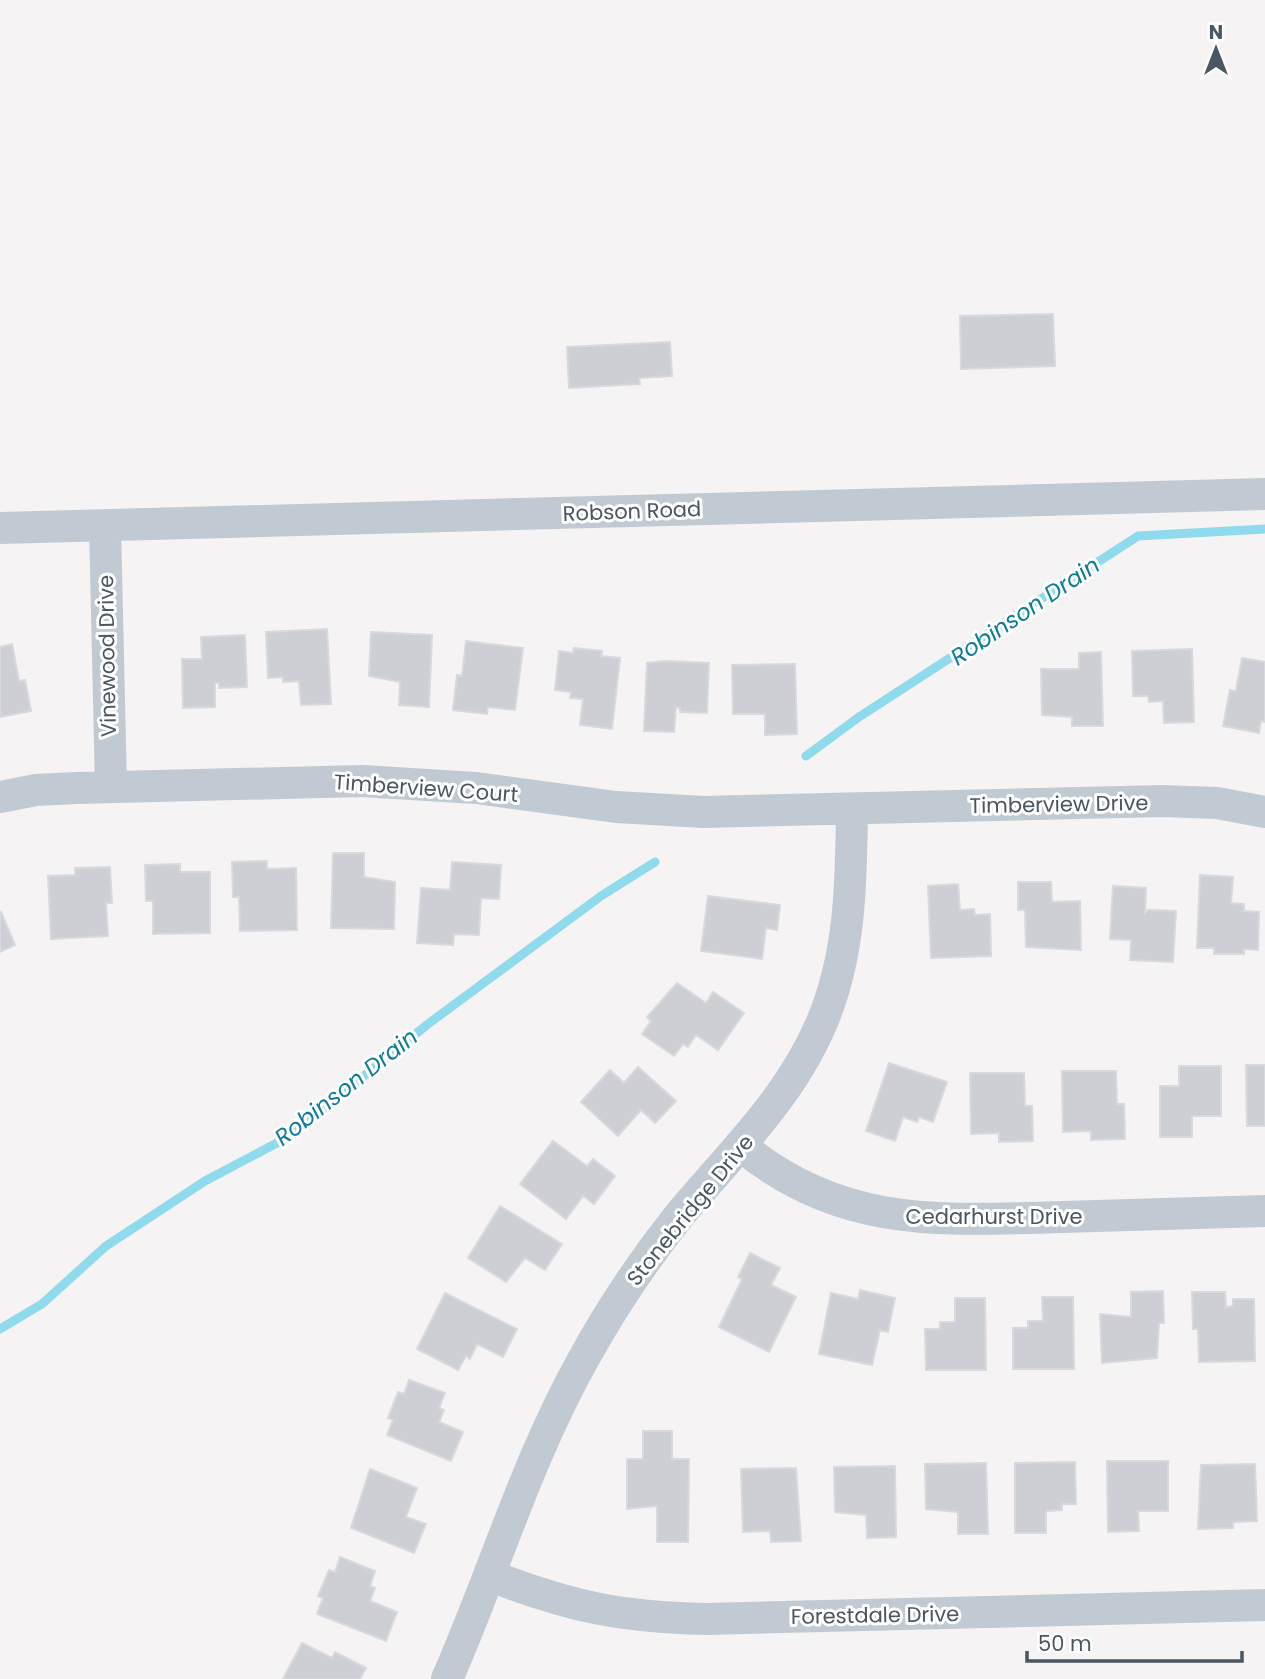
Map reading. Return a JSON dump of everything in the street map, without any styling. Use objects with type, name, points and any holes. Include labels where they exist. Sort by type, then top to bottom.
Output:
[{"type":"street","name":"Robson Road","points":[[0,528],[1265,494]]},
{"type":"street","name":"Vinewood Drive","points":[[105,526],[111,787]]},
{"type":"street","name":"Timberview Court","points":[[0,797],[36,790],[362,781],[476,788],[616,807],[704,813],[852,809]]},
{"type":"street","name":"Timberview Drive","points":[[852,809],[1188,802],[1265,812]]},
{"type":"street","name":"Stonebridge Drive","points":[[447,1679],[491,1576],[537,1451],[584,1357],[625,1291],[677,1219],[791,1080],[826,1012],[848,923],[852,809]]},
{"type":"street","name":"Cedarhurst Drive","points":[[740,1145],[769,1169],[826,1198],[853,1208],[908,1217],[984,1219],[1265,1211]]},
{"type":"street","name":"Forestdale Drive","points":[[491,1576],[570,1605],[656,1618],[1265,1605]]},
{"type":"building","points":[[1053,314],[1055,366],[961,369],[960,316]]},
{"type":"building","points":[[670,342],[672,376],[639,378],[640,384],[569,388],[567,347]]},
{"type":"building","points":[[327,629],[331,704],[301,705],[299,681],[283,682],[283,677],[268,678],[266,632]]},
{"type":"building","points":[[371,632],[432,635],[429,707],[399,705],[400,682],[369,676]]},
{"type":"building","points":[[245,635],[247,687],[219,688],[219,683],[215,683],[215,707],[183,708],[182,659],[202,659],[201,637]]},
{"type":"building","points":[[466,641],[523,648],[515,710],[488,707],[487,714],[453,710],[457,675],[462,676]]},
{"type":"building","points":[[12,644],[19,681],[25,680],[31,711],[0,717],[0,647]]},
{"type":"building","points":[[574,648],[602,651],[601,656],[620,658],[612,729],[580,725],[583,699],[570,698],[571,692],[555,690],[559,651],[573,653]]},
{"type":"building","points":[[1192,649],[1194,722],[1164,723],[1163,701],[1149,702],[1148,696],[1133,696],[1132,651]]},
{"type":"building","points":[[1101,652],[1103,726],[1072,726],[1072,717],[1042,715],[1041,669],[1079,669],[1079,653]]},
{"type":"building","points":[[1242,658],[1265,662],[1265,722],[1261,721],[1259,733],[1223,726],[1230,690],[1236,691]]},
{"type":"building","points":[[647,663],[709,663],[707,713],[680,712],[680,708],[676,707],[674,732],[644,731]]},
{"type":"building","points":[[795,664],[797,734],[765,735],[765,714],[733,714],[732,665]]},
{"type":"building","points":[[333,853],[364,853],[364,877],[395,882],[394,929],[331,928]]},
{"type":"building","points":[[267,861],[267,869],[296,868],[297,930],[240,931],[239,897],[233,897],[232,862]]},
{"type":"building","points":[[452,862],[501,865],[499,899],[481,898],[479,935],[454,934],[453,945],[417,943],[421,888],[450,890]]},
{"type":"building","points":[[180,864],[180,872],[210,872],[210,933],[153,934],[153,901],[146,901],[145,865]]},
{"type":"building","points":[[110,867],[112,903],[106,903],[108,936],[51,939],[48,876],[75,875],[75,868]]},
{"type":"building","points":[[1200,875],[1233,877],[1231,903],[1244,904],[1244,911],[1259,912],[1258,950],[1244,949],[1244,954],[1214,954],[1214,948],[1197,948]]},
{"type":"building","points":[[1018,882],[1051,882],[1052,902],[1080,901],[1081,950],[1026,947],[1025,910],[1018,910]]},
{"type":"building","points":[[958,884],[960,910],[974,909],[975,915],[990,914],[991,956],[931,958],[928,886]]},
{"type":"building","points":[[1113,886],[1146,888],[1145,913],[1148,910],[1176,911],[1173,962],[1130,960],[1131,940],[1110,939]]},
{"type":"building","points":[[708,896],[780,905],[777,930],[766,928],[762,959],[701,951]]},
{"type":"building","points":[[0,913],[15,945],[0,952]]},
{"type":"building","points":[[677,983],[706,1003],[713,992],[744,1013],[718,1050],[696,1035],[688,1047],[683,1044],[674,1056],[642,1034],[651,1021],[647,1017]]},
{"type":"building","points":[[889,1063],[947,1082],[933,1122],[919,1117],[917,1122],[903,1117],[895,1141],[866,1131]]},
{"type":"building","points":[[1246,1065],[1265,1065],[1265,1126],[1247,1126]]},
{"type":"building","points":[[1179,1066],[1221,1066],[1221,1116],[1192,1116],[1192,1137],[1160,1137],[1160,1086],[1179,1086]]},
{"type":"building","points":[[638,1067],[676,1101],[655,1123],[641,1110],[618,1136],[581,1102],[610,1070],[624,1083]]},
{"type":"building","points":[[1062,1071],[1116,1071],[1117,1104],[1124,1104],[1125,1139],[1091,1140],[1091,1131],[1063,1132]]},
{"type":"building","points":[[970,1073],[1024,1073],[1025,1106],[1032,1106],[1033,1141],[999,1142],[999,1133],[971,1134]]},
{"type":"building","points":[[553,1141],[587,1166],[593,1159],[615,1176],[594,1204],[583,1196],[566,1219],[520,1184]]},
{"type":"building","points":[[500,1206],[562,1244],[545,1270],[525,1258],[506,1282],[468,1258]]},
{"type":"building","points":[[750,1253],[780,1268],[771,1285],[796,1297],[769,1352],[719,1327],[742,1279],[738,1277]]},
{"type":"building","points":[[860,1290],[895,1298],[888,1332],[880,1330],[872,1365],[819,1354],[831,1293],[858,1299]]},
{"type":"building","points":[[1163,1291],[1164,1323],[1159,1323],[1157,1358],[1102,1363],[1100,1314],[1131,1317],[1131,1292]]},
{"type":"building","points":[[1192,1292],[1225,1292],[1226,1307],[1233,1306],[1233,1299],[1254,1299],[1255,1361],[1199,1362],[1198,1329],[1193,1329]]},
{"type":"building","points":[[445,1293],[517,1329],[503,1357],[477,1344],[470,1359],[466,1356],[458,1370],[417,1349]]},
{"type":"building","points":[[1042,1297],[1073,1297],[1074,1369],[1013,1369],[1013,1328],[1028,1328],[1028,1321],[1043,1321]]},
{"type":"building","points":[[955,1298],[985,1298],[986,1370],[926,1370],[925,1329],[940,1329],[940,1322],[955,1322]]},
{"type":"building","points":[[409,1380],[445,1393],[439,1408],[444,1410],[439,1422],[463,1432],[451,1461],[387,1435],[393,1420],[388,1418],[398,1392],[404,1394]]},
{"type":"building","points":[[643,1431],[672,1431],[672,1459],[689,1459],[688,1542],[657,1542],[657,1506],[627,1509],[627,1459],[643,1459]]},
{"type":"building","points":[[1107,1461],[1168,1461],[1168,1511],[1138,1511],[1139,1531],[1108,1532]]},
{"type":"building","points":[[1075,1462],[1076,1504],[1062,1504],[1062,1510],[1046,1511],[1046,1533],[1015,1533],[1015,1463]]},
{"type":"building","points":[[986,1463],[988,1534],[958,1534],[958,1512],[926,1509],[925,1464]]},
{"type":"building","points":[[1255,1464],[1257,1521],[1233,1522],[1233,1528],[1198,1529],[1201,1465]]},
{"type":"building","points":[[895,1466],[896,1537],[867,1538],[866,1515],[835,1512],[834,1467]]},
{"type":"building","points":[[796,1468],[801,1541],[771,1542],[770,1531],[743,1532],[741,1469]]},
{"type":"building","points":[[370,1469],[417,1488],[406,1517],[426,1524],[414,1553],[351,1528]]},
{"type":"building","points":[[340,1557],[375,1571],[370,1586],[375,1588],[370,1601],[397,1612],[386,1641],[317,1614],[323,1598],[318,1596],[329,1570],[335,1572]]},
{"type":"building","points":[[302,1643],[332,1658],[335,1652],[366,1668],[360,1679],[283,1679]]},
{"type":"waterway","name":"Robinson Drain","points":[[806,756],[859,717],[1138,536],[1265,529]]},
{"type":"waterway","name":"Robinson Drain","points":[[0,1329],[42,1304],[106,1246],[205,1181],[290,1136],[428,1024],[601,896],[655,862]]}]
